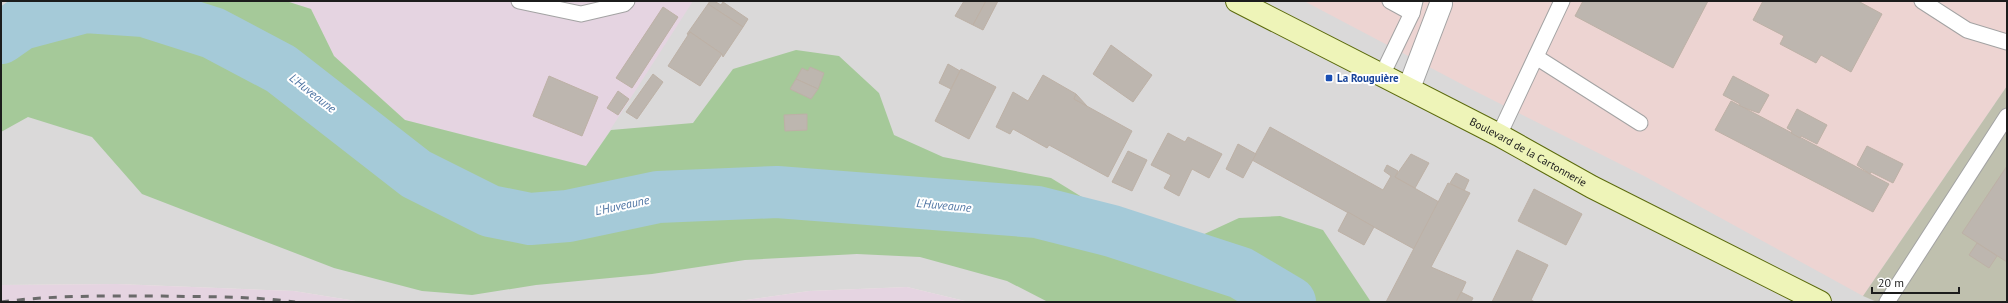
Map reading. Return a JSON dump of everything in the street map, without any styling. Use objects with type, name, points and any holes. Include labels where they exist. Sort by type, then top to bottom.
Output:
[{"type":"main road","name":"Boulevard de la Cartonnerie","points":[[1237,1],[1499,135],[1592,187],[1820,302]]},
{"type":"street","points":[[1409,88],[1442,3]]},
{"type":"lane","points":[[519,1],[581,14],[624,4],[627,1]]},
{"type":"lane","points":[[1382,75],[1414,7],[1390,1]]},
{"type":"lane","points":[[1499,135],[1562,1]]},
{"type":"lane","points":[[1922,1],[1967,30],[2007,42]]},
{"type":"lane","points":[[1536,56],[1640,123]]},
{"type":"lane","points":[[1887,302],[2007,116]]},
{"type":"shaded area","points":[[1,1],[2007,1],[2007,302],[969,302],[907,287],[809,291],[732,302],[362,302],[294,291],[117,284],[1,285]]},
{"type":"shaded area","points":[[286,1],[693,1],[587,166],[405,120],[334,56],[311,9]]},
{"type":"shaded area","points":[[1304,1],[2007,1],[2007,86],[1863,296],[1646,177],[1469,88]]},
{"type":"shaded area","points":[[2007,86],[2007,302],[1877,302],[1863,296]]},
{"type":"shaded area","points":[[117,284],[294,291],[362,302],[1,302],[1,285]]},
{"type":"shaded area","points":[[907,287],[969,302],[732,302],[809,291]]},
{"type":"green space","points":[[21,1],[286,1],[311,9],[334,56],[405,120],[586,166],[611,130],[693,123],[733,69],[796,50],[839,56],[879,93],[894,135],[943,157],[1051,178],[1108,213],[1200,236],[1239,218],[1280,216],[1323,230],[1371,302],[1048,302],[1007,281],[920,257],[857,254],[745,260],[652,274],[536,285],[472,295],[422,291],[334,268],[142,194],[92,137],[28,117],[1,132],[1,10]]},
{"type":"building","points":[[710,1],[714,1],[721,5],[723,2],[748,19],[743,27],[708,4]]},
{"type":"building","points":[[964,1],[986,1],[973,25],[955,16]]},
{"type":"building","points":[[986,1],[998,1],[983,30],[973,25]]},
{"type":"building","points":[[1583,1],[1708,1],[1673,68],[1575,16]]},
{"type":"building","points":[[1763,1],[1858,1],[1882,14],[1851,72],[1821,55],[1816,63],[1780,44],[1784,36],[1753,20]]},
{"type":"building","points":[[708,4],[743,27],[723,57],[722,54],[690,32],[689,35],[687,34]]},
{"type":"building","points":[[663,7],[678,17],[632,88],[616,78]]},
{"type":"building","points":[[690,32],[722,54],[700,86],[668,66]]},
{"type":"building","points":[[1111,45],[1152,75],[1133,102],[1093,74]]},
{"type":"building","points":[[948,64],[960,71],[951,89],[939,83]]},
{"type":"building","points":[[810,67],[824,73],[818,89],[796,79],[802,68],[808,71]]},
{"type":"building","points":[[961,69],[996,87],[969,139],[935,121]]},
{"type":"building","points":[[653,74],[663,82],[637,119],[626,112]]},
{"type":"building","points":[[1043,75],[1076,94],[1074,99],[1132,131],[1108,177],[1049,145],[1047,148],[1013,129],[1010,134],[996,127],[1013,92],[1028,101]]},
{"type":"building","points":[[549,76],[598,97],[582,136],[533,116]]},
{"type":"building","points":[[1733,76],[1769,95],[1759,113],[1739,106],[1740,104],[1723,95]]},
{"type":"building","points":[[796,79],[818,89],[811,99],[790,89]]},
{"type":"building","points":[[618,91],[629,99],[618,115],[607,108]]},
{"type":"building","points":[[1076,94],[1087,106],[1074,99]]},
{"type":"building","points":[[1731,101],[1889,184],[1873,212],[1715,130]]},
{"type":"building","points":[[1797,109],[1827,125],[1817,144],[1801,136],[1800,138],[1791,133],[1792,131],[1787,128]]},
{"type":"building","points":[[807,114],[807,130],[785,131],[784,115]]},
{"type":"building","points":[[1270,127],[1383,190],[1391,176],[1384,171],[1387,165],[1398,171],[1395,177],[1439,202],[1414,249],[1252,160]]},
{"type":"building","points":[[1168,133],[1185,142],[1188,137],[1222,154],[1209,178],[1192,169],[1179,196],[1164,188],[1171,175],[1151,165]]},
{"type":"building","points":[[1238,144],[1256,154],[1243,178],[1226,169]]},
{"type":"building","points":[[1867,146],[1903,164],[1893,183],[1871,172],[1870,174],[1857,165]]},
{"type":"building","points":[[1128,151],[1147,160],[1132,191],[1112,182]]},
{"type":"building","points":[[1411,154],[1429,163],[1415,188],[1395,177]]},
{"type":"building","points":[[2007,166],[2007,262],[1962,233]]},
{"type":"building","points":[[1456,173],[1469,180],[1464,191],[1450,183]]},
{"type":"building","points":[[1448,183],[1470,193],[1431,267],[1466,282],[1457,302],[1386,302]]},
{"type":"building","points":[[1534,189],[1582,214],[1566,245],[1518,221]]},
{"type":"building","points":[[1348,212],[1374,227],[1364,245],[1338,231]]},
{"type":"building","points":[[1977,243],[1997,256],[1989,268],[1969,255]]},
{"type":"building","points":[[1517,250],[1548,265],[1531,300],[1535,302],[1492,302]]},
{"type":"building","points":[[1461,292],[1473,298],[1471,302],[1456,302]]},
{"type":"waterway","name":"L'Huveaune","points":[[1,38],[21,24],[85,7],[144,11],[213,33],[281,69],[416,174],[490,211],[530,219],[568,216],[658,197],[777,192],[1037,212],[1112,231],[1241,273],[1290,302]]},
{"type":"railway","points":[[1,302],[61,297],[122,296],[228,297],[295,302]]},
{"type":"place","name":"La Rouguière","points":[[1329,78]]}]
